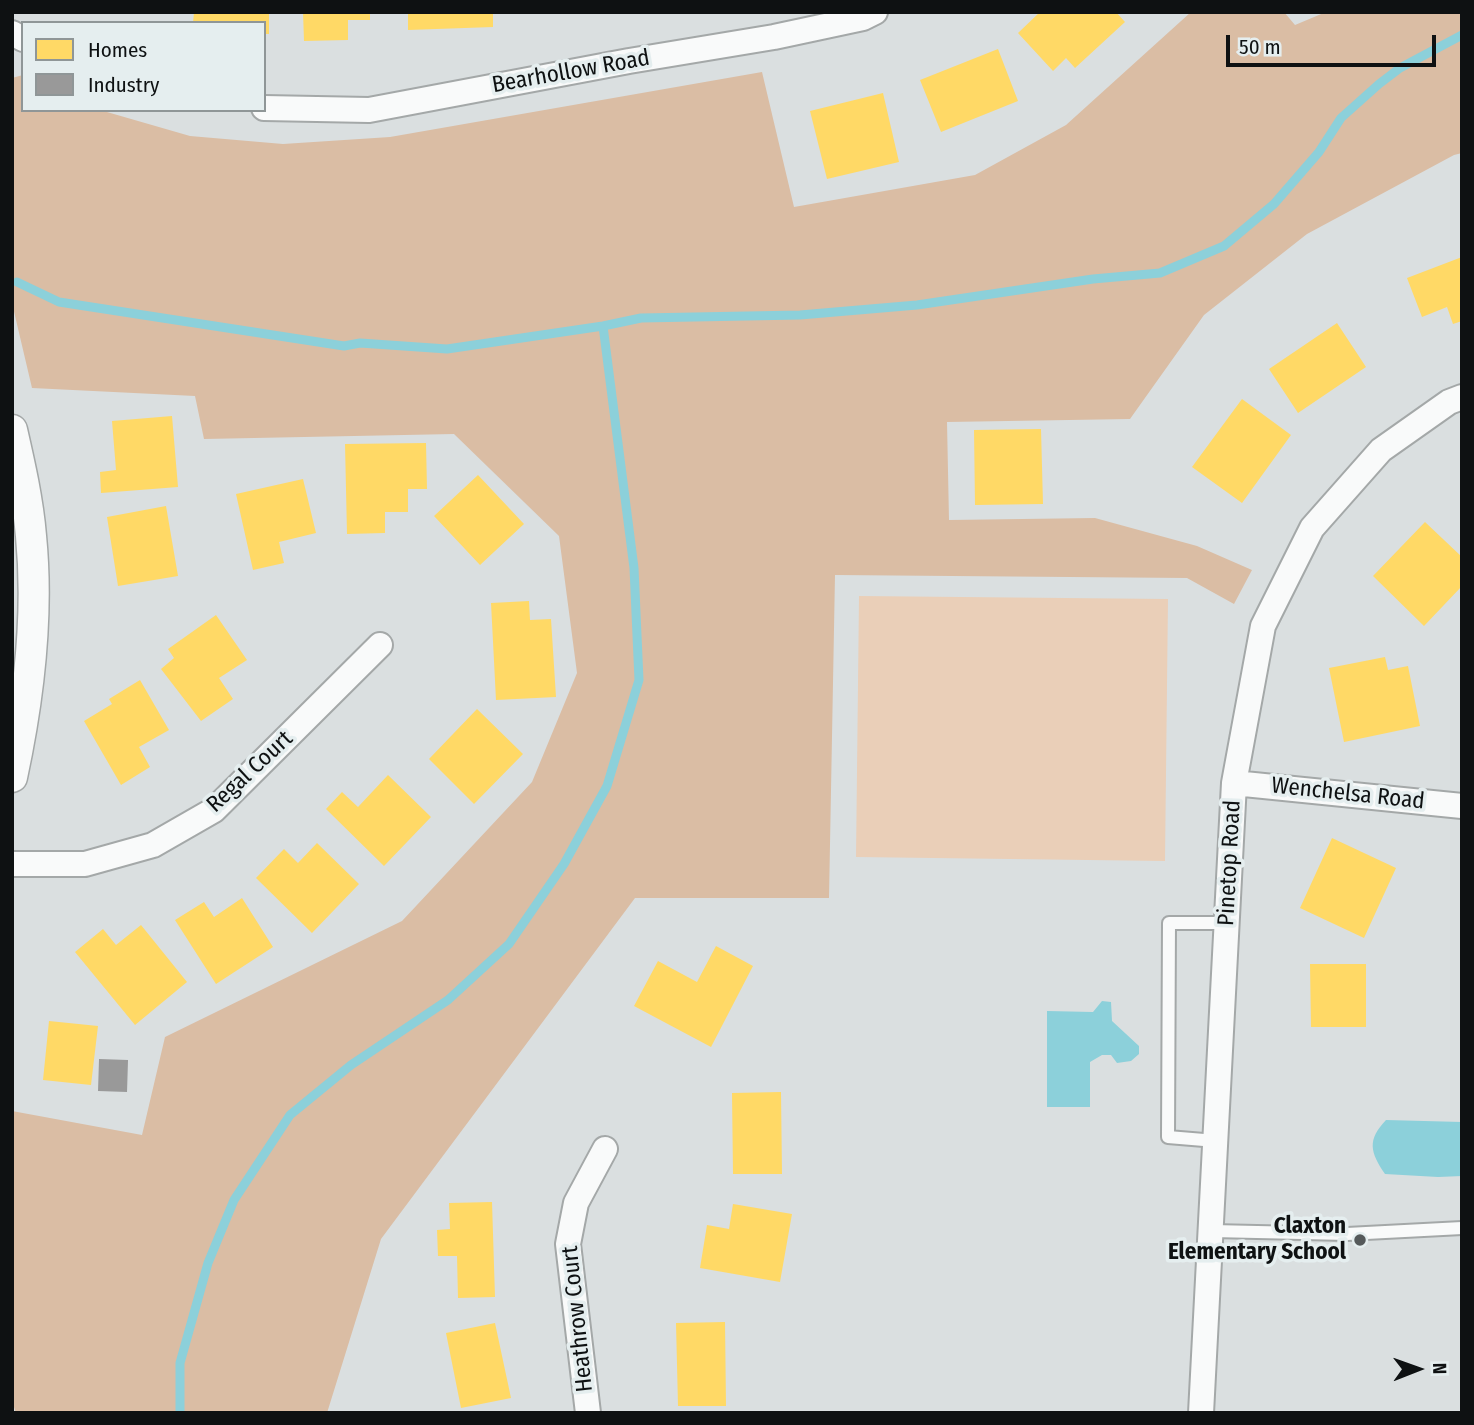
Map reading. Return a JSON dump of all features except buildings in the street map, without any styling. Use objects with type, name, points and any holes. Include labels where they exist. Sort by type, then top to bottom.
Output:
[{"type":"street","name":"Bearhollow Road","points":[[266,108],[369,110],[615,63],[774,37],[863,18],[875,12]]},
{"type":"street","name":"Pinetop Road","points":[[1201,1413],[1234,783],[1262,626],[1312,528],[1381,450],[1449,402],[1462,397]]},
{"type":"street","points":[[12,430],[30,524],[34,585],[32,659],[12,777]]},
{"type":"street","name":"Regal Court","points":[[12,864],[85,864],[153,845],[214,810],[380,645]]},
{"type":"street","name":"Wenchelsa Road","points":[[1234,783],[1462,806]]},
{"type":"street","name":"Heathrow Court","points":[[588,1413],[568,1244],[576,1203],[605,1149]]},
{"type":"lane","points":[[1216,1141],[1168,1137],[1169,923],[1227,923]]},
{"type":"lane","points":[[1212,1231],[1347,1234],[1462,1228]]},
{"type":"shaded area","points":[[1191,12],[1284,12],[1295,25],[1326,12],[1462,12],[1462,153],[1307,234],[1204,315],[1130,419],[947,422],[949,520],[1095,518],[1197,546],[1252,570],[1234,604],[1187,578],[835,575],[829,898],[635,898],[381,1239],[327,1413],[16,1413],[12,1401],[12,1111],[142,1135],[165,1037],[402,921],[532,782],[577,673],[559,536],[454,434],[204,439],[195,396],[32,388],[12,303],[12,78],[21,76],[21,112],[107,112],[190,136],[283,144],[390,137],[762,72],[794,207],[975,175],[1066,125]]},
{"type":"shaded area","points":[[859,596],[1168,599],[1165,861],[856,857]]},
{"type":"water","points":[[1102,1001],[1111,1002],[1112,1021],[1139,1046],[1139,1054],[1131,1061],[1117,1063],[1111,1055],[1102,1055],[1090,1062],[1090,1107],[1047,1107],[1047,1011],[1093,1012]]},
{"type":"water","points":[[1386,1120],[1462,1122],[1462,1176],[1385,1174],[1376,1159],[1373,1140]]},
{"type":"waterway","points":[[17,282],[59,302],[344,346],[360,343],[447,349],[641,318],[800,315],[917,305],[1093,279],[1160,273],[1224,246],[1274,204],[1319,152],[1341,118],[1379,84],[1400,68],[1462,35]]},
{"type":"waterway","points":[[180,1413],[180,1363],[208,1263],[234,1200],[290,1115],[351,1065],[448,1000],[509,944],[564,864],[607,786],[639,680],[634,568],[603,326]]},
{"type":"place","name":"Claxton Elementary School","points":[[1360,1240]]}]
